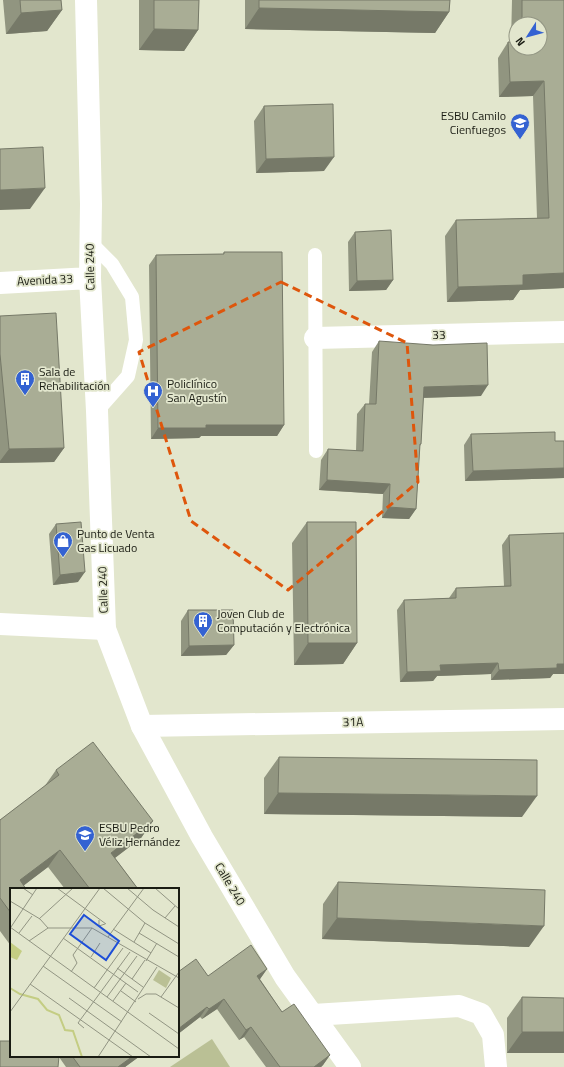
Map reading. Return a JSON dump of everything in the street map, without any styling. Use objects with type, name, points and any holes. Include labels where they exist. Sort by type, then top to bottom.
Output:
[{"type":"street","name":"Calle 240","points":[[86,0],[91,204],[90,278],[97,411],[105,629],[142,726],[202,837],[285,977],[350,1067]]},
{"type":"street","name":"Avenida 33","points":[[0,283],[90,278]]},
{"type":"street","name":"33","points":[[315,338],[564,332]]},
{"type":"street","points":[[0,624],[105,629]]},
{"type":"street","name":"31A","points":[[142,726],[564,718]]},
{"type":"street","points":[[313,1015],[459,1006],[481,1014],[493,1035],[496,1067]]},
{"type":"lane","points":[[90,242],[112,264],[132,297],[136,340],[128,376],[97,411]]},
{"type":"lane","points":[[315,255],[316,451]]},
{"type":"highlighted area","points":[[281,282],[407,343],[418,482],[288,590],[191,521],[139,352]]},
{"type":"green space","points":[[212,1039],[230,1067],[170,1067]]},
{"type":"building","points":[[20,0],[61,0],[62,10],[21,13]]},
{"type":"building","points":[[154,0],[199,0],[198,30],[154,29]]},
{"type":"building","points":[[259,0],[450,0],[449,12],[259,8]]},
{"type":"building","points":[[522,0],[564,0],[564,273],[523,275],[523,285],[458,287],[456,220],[549,218],[544,81],[510,82],[509,56],[548,56],[548,16],[522,16]]},
{"type":"building","points":[[333,104],[334,157],[266,159],[264,106]]},
{"type":"building","points":[[43,147],[45,188],[0,190],[0,149]]},
{"type":"building","points":[[391,230],[393,280],[357,281],[355,232]]},
{"type":"building","points":[[224,252],[282,252],[284,425],[206,425],[206,428],[158,428],[156,255],[224,254]]},
{"type":"building","name":"Sala de Rehabilitación","points":[[56,313],[64,448],[9,449],[0,354],[0,316]]},
{"type":"building","points":[[379,341],[433,345],[487,343],[488,385],[424,387],[416,509],[389,507],[390,484],[327,480],[328,449],[363,451],[365,404],[376,404]]},
{"type":"building","points":[[555,432],[555,441],[564,441],[564,468],[473,471],[471,434]]},
{"type":"building","points":[[81,522],[85,572],[60,575],[56,524]]},
{"type":"building","points":[[307,522],[356,522],[357,643],[308,643]]},
{"type":"building","points":[[564,533],[564,664],[557,664],[557,668],[499,670],[498,663],[440,665],[441,671],[407,672],[404,600],[456,598],[456,588],[511,586],[509,535]]},
{"type":"building","points":[[188,610],[233,610],[234,645],[189,646]]},
{"type":"building","points":[[93,742],[153,821],[111,853],[137,888],[89,888],[60,850],[20,880],[25,888],[10,888],[10,912],[0,898],[0,820],[59,775],[56,770]]},
{"type":"building","points":[[279,757],[537,760],[537,796],[278,793]]},
{"type":"building","points":[[338,882],[545,890],[544,926],[337,918]]},
{"type":"building","points":[[251,945],[267,969],[257,976],[282,1012],[294,1004],[330,1055],[314,1067],[280,1067],[251,1027],[246,1030],[224,999],[209,1009],[207,1007],[179,1028],[179,971],[196,959],[208,976]]},
{"type":"building","points":[[522,997],[564,998],[564,1032],[522,1032]]},
{"type":"building","points":[[0,1041],[10,1041],[10,1057],[59,1057],[58,1067],[0,1067]]},
{"type":"building","points":[[73,1057],[132,1057],[118,1067],[80,1067]]},
{"type":"place","name":"ESBU Camilo Cienfuegos","points":[[520,140]]},
{"type":"place","name":"Sala de Rehabilitación","points":[[25,396]]},
{"type":"place","name":"Policlínico San Agustín","points":[[153,408]]},
{"type":"place","name":"Punto de Venta Gas Licuado","points":[[63,558]]},
{"type":"place","name":"Joven Club de Computación y Electrónica","points":[[203,638]]},
{"type":"place","name":"ESBU Pedro Véliz Hernández","points":[[85,852]]}]
